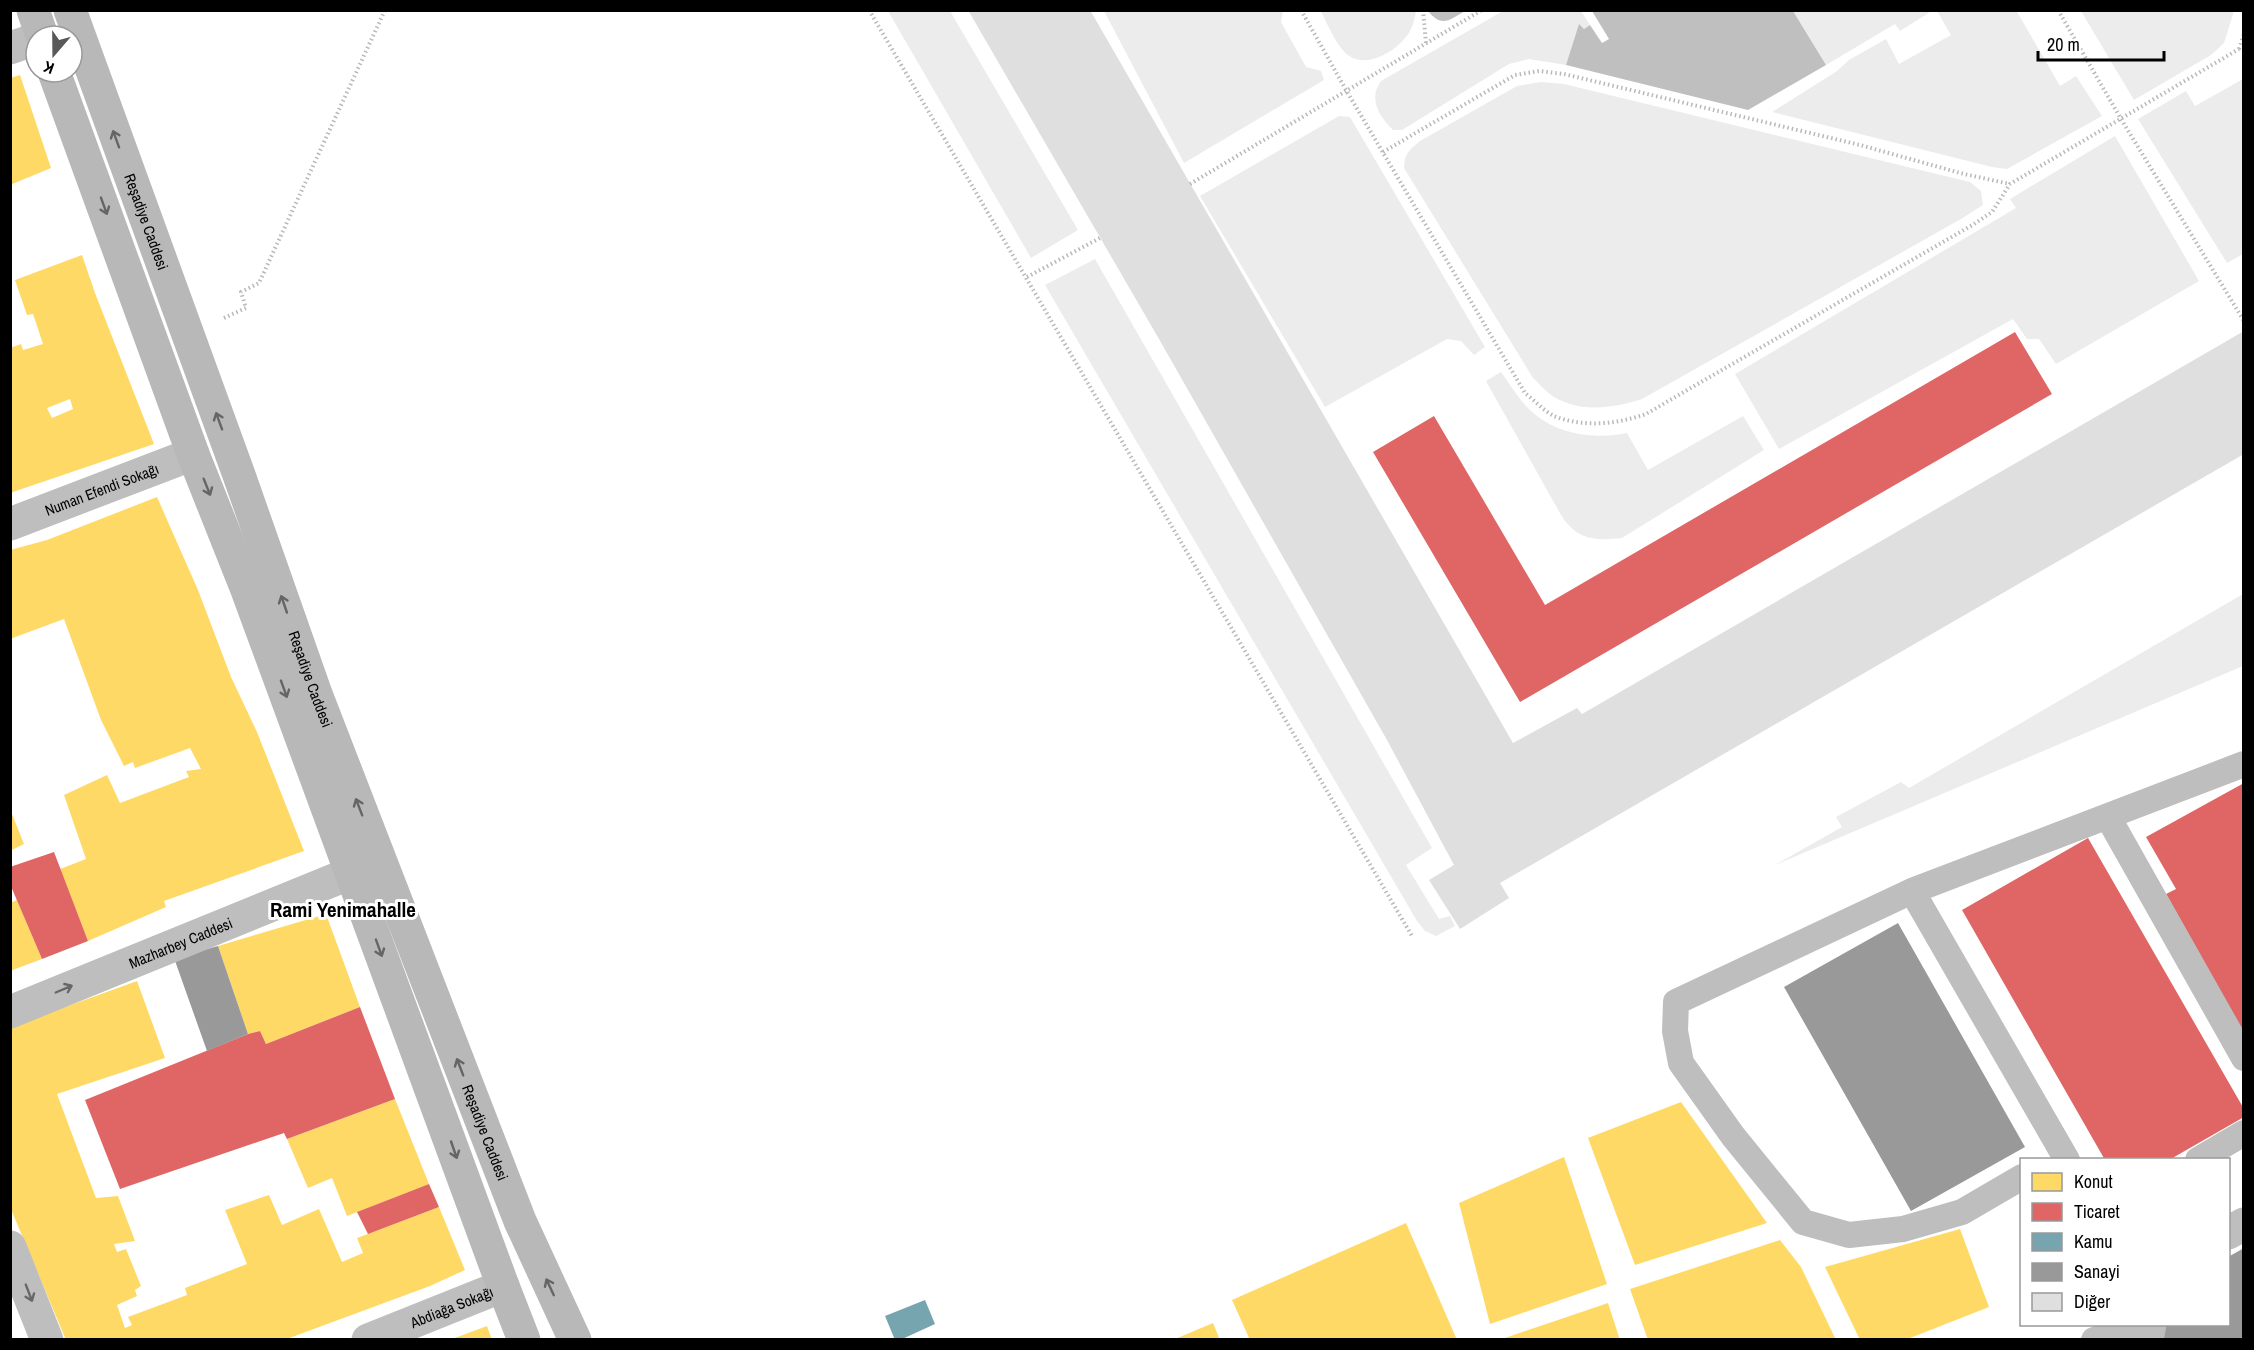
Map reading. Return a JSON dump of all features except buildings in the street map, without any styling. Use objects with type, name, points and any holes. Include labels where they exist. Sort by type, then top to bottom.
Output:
[{"type":"main road","name":"Reşadiye Caddesi","points":[[70,10],[239,475],[315,694],[366,867],[503,1286],[524,1340]]},
{"type":"main road","name":"Reşadiye Caddesi","points":[[58,84],[193,454],[247,590],[520,1221],[575,1340]]},
{"type":"street","name":"Numan Efendi Sokağı","points":[[10,524],[193,454]]},
{"type":"street","name":"Mazharbey Caddesi","points":[[10,1012],[366,867]]},
{"type":"street","points":[[2230,1232],[2244,1224]]},
{"type":"street","points":[[10,1247],[46,1340]]},
{"type":"street","name":"Abdiağa Sokağı","points":[[368,1340],[503,1286]]},
{"type":"lane","points":[[2020,1178],[1962,1212],[1903,1229],[1849,1235],[1803,1222],[1733,1136],[1681,1063],[1675,1031],[1676,1002],[1912,891],[2244,764]]},
{"type":"lane","points":[[2108,817],[2244,1058]]},
{"type":"lane","points":[[1912,891],[2061,1158]]},
{"type":"lane","points":[[2201,1158],[2244,1133]]},
{"type":"lane","points":[[2094,1340],[2143,1326]]},
{"type":"path","points":[[217,321],[246,308],[241,292],[259,283],[385,10]]},
{"type":"path","points":[[869,10],[1412,936]]},
{"type":"path","points":[[1301,10],[1525,393],[1553,415],[1581,423],[1609,423],[1646,414],[1974,224],[1992,212],[2010,184],[2242,49],[2244,34]]},
{"type":"path","points":[[1423,10],[1426,43]]},
{"type":"path","points":[[1191,184],[1482,10]]},
{"type":"path","points":[[2058,10],[2121,119],[2244,321]]},
{"type":"path","points":[[1383,152],[1515,75],[1539,71],[1837,140],[2010,184]]},
{"type":"path","points":[[1027,278],[1100,238]]},
{"type":"shaded area","points":[[2016,10],[2060,86],[2076,76],[2102,116],[2007,169],[1772,112],[1837,71],[1849,60],[1886,39],[1899,64],[1951,35],[1937,11]]},
{"type":"shaded area","points":[[888,11],[950,11],[1078,230],[1031,258]]},
{"type":"shaded area","points":[[1104,11],[1283,11],[1281,22],[1306,67],[1321,71],[1324,80],[1184,163]]},
{"type":"shaded area","points":[[1321,11],[1416,11],[1409,33],[1398,46],[1382,56],[1364,60],[1356,59],[1344,52]]},
{"type":"shaded area","points":[[1428,11],[1465,11],[1442,21]]},
{"type":"shaded area","points":[[1503,11],[1581,11],[1590,25],[1584,29],[1579,25],[1566,65],[1529,59],[1509,64],[1402,130],[1393,130],[1383,119],[1375,101],[1375,94],[1381,81]]},
{"type":"shaded area","points":[[1592,11],[1793,11],[1826,65],[1748,110],[1566,65],[1579,24],[1584,29],[1590,25],[1602,43],[1609,39]]},
{"type":"shaded area","points":[[1793,11],[1932,11],[1900,31],[1895,24],[1826,65]]},
{"type":"shaded area","points":[[2081,11],[2234,11],[2224,43],[2211,55],[2134,100]]},
{"type":"shaded area","points":[[2243,79],[2243,254],[2227,263],[2138,119],[2186,91],[2195,106]]},
{"type":"shaded area","points":[[1541,82],[1564,84],[1970,182],[1981,191],[1983,205],[1642,399],[1607,407],[1583,407],[1571,404],[1550,394],[1533,378],[1404,168],[1408,152],[1420,141],[1517,86]]},
{"type":"shaded area","points":[[1339,116],[1350,117],[1485,347],[1474,355],[1461,341],[1447,339],[1325,407],[1200,196]]},
{"type":"shaded area","points":[[2115,136],[2199,281],[2056,364],[2039,339],[2027,339],[2013,319],[1779,449],[1735,374],[2016,208],[2010,199]]},
{"type":"shaded area","points":[[1095,259],[1432,848],[1406,865],[1439,919],[1450,916],[1455,926],[1436,936],[1425,931],[1417,921],[1045,285]]},
{"type":"shaded area","points":[[1501,372],[1526,406],[1536,415],[1560,429],[1600,436],[1627,433],[1648,470],[1743,416],[1764,450],[1622,538],[1587,537],[1573,530],[1561,515],[1486,381]]},
{"type":"shaded area","points":[[2243,594],[2243,666],[1773,866],[1842,827],[1836,817],[1901,782],[1909,788]]},
{"type":"district","name":"Rami Yenimahalle","points":[[343,909]]}]
